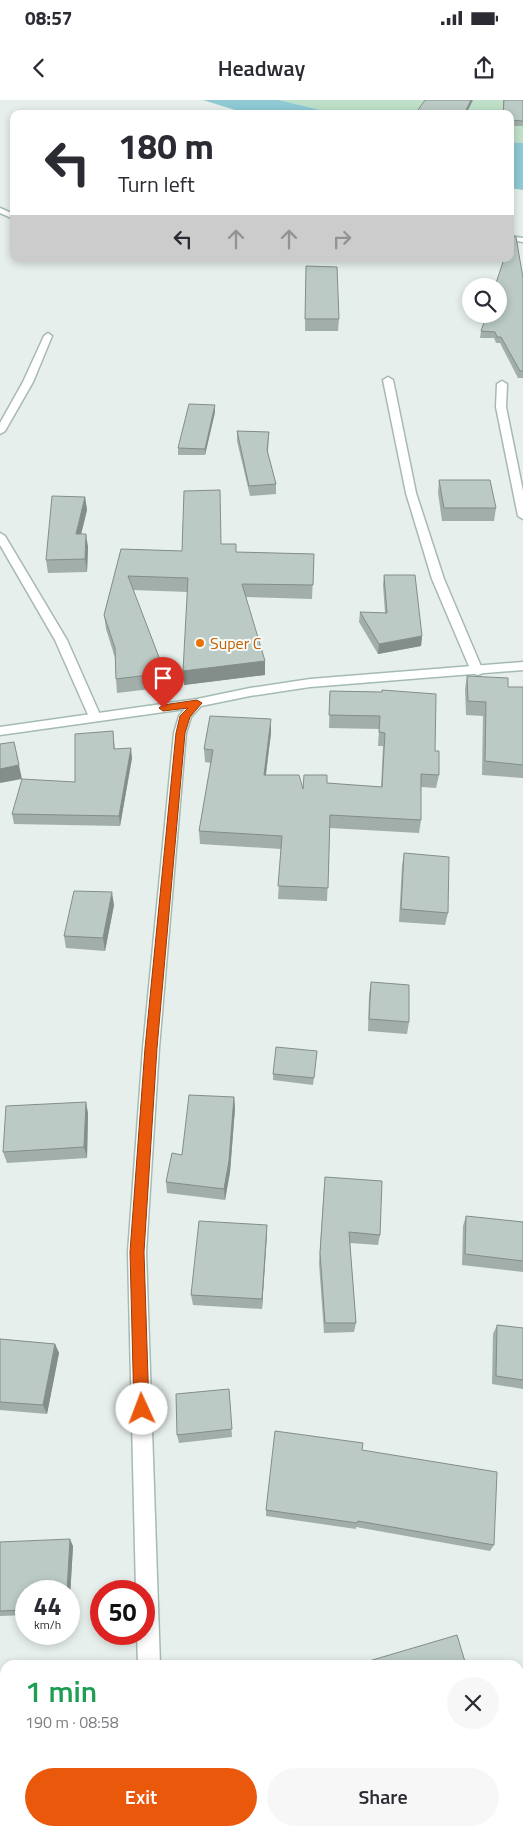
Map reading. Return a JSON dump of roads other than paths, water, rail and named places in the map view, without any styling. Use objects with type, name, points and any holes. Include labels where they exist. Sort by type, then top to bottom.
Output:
[{"type":"street","points":[[0,431],[28,382],[48,336]]},
{"type":"street","points":[[388,380],[411,493],[438,579],[477,671]]},
{"type":"street","points":[[502,384],[501,407],[523,516]]},
{"type":"street","points":[[0,536],[61,640],[96,717]]},
{"type":"street","points":[[0,731],[197,703],[250,692],[310,683],[523,666]]},
{"type":"street","points":[[149,1660],[137,1252],[151,1048],[180,733],[185,716],[197,703]]},
{"type":"water","points":[[203,100],[279,100],[320,110],[235,110]]},
{"type":"water","points":[[514,142],[523,143],[523,190],[514,189]]},
{"type":"place","name":"Super C","points":[[200,643]]}]
